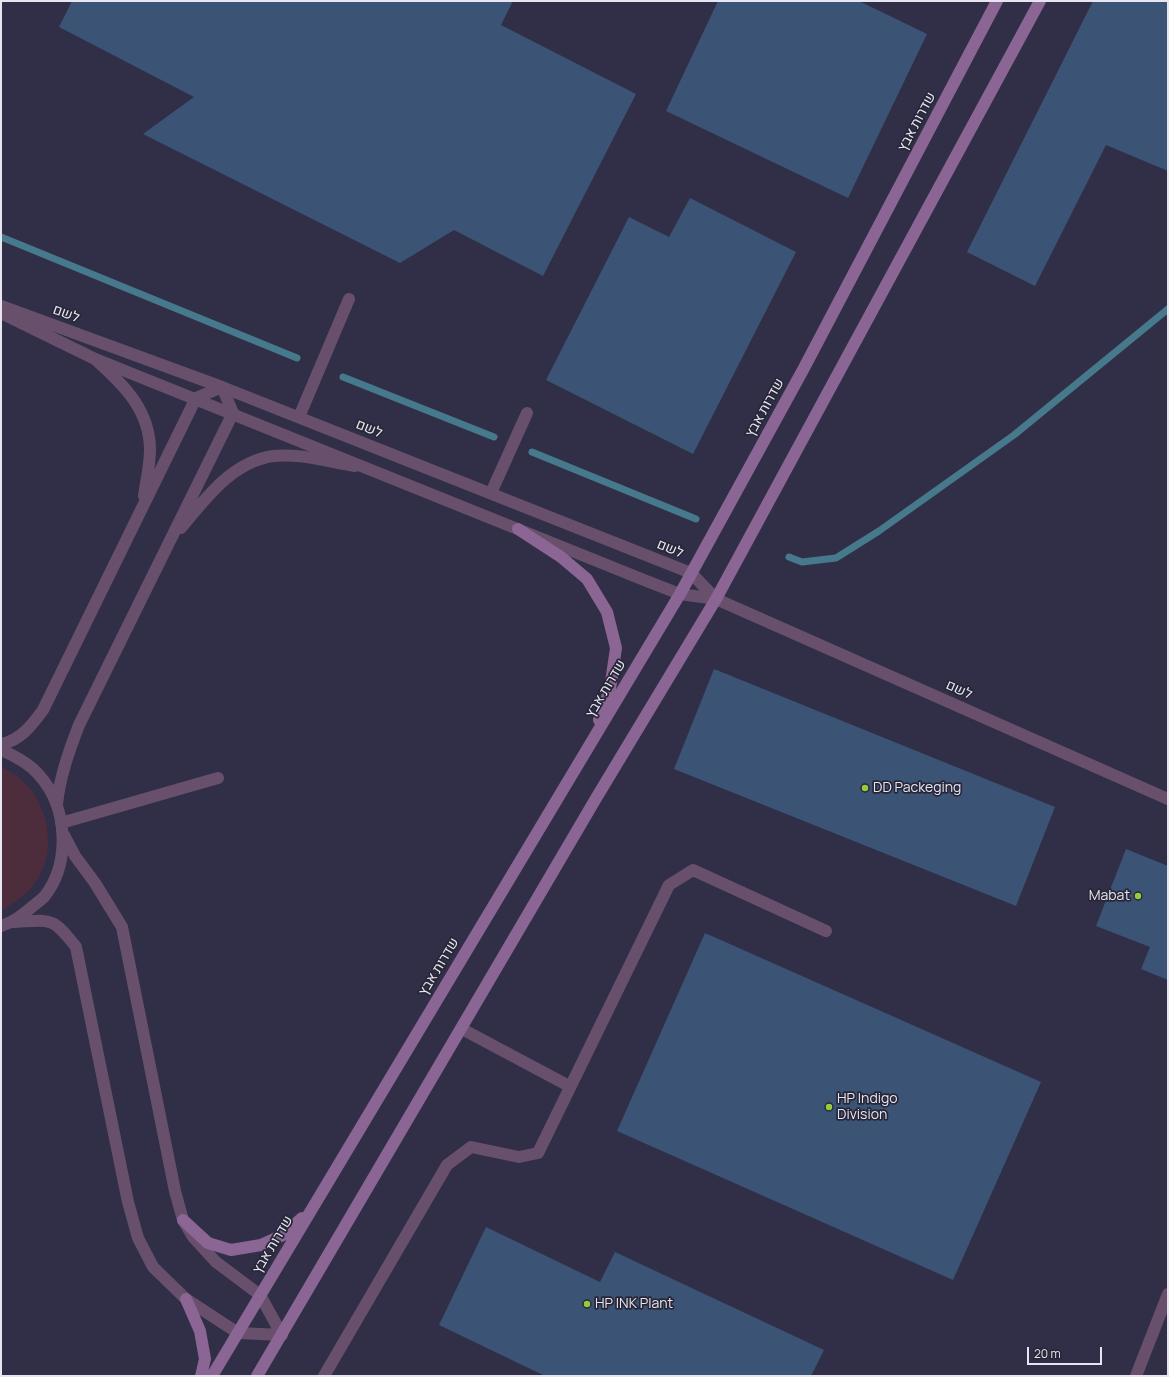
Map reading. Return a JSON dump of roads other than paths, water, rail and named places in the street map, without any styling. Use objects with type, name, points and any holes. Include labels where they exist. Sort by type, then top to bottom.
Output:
[{"type":"street","name":"שדרות אבץ","points":[[212,1376],[680,594],[804,368],[997,1]]},
{"type":"street","points":[[258,1376],[595,800],[716,599],[1040,1]]},
{"type":"street","points":[[299,417],[349,298]]},
{"type":"street","name":"לשם","points":[[1,306],[222,387],[691,573],[716,599]]},
{"type":"street","name":"לשם","points":[[1,313],[93,358],[373,469],[680,594],[716,599],[1168,799]]},
{"type":"street","points":[[93,358],[122,382],[137,402],[146,424],[150,449],[143,506]]},
{"type":"street","points":[[1,744],[12,742],[31,726],[43,710],[196,398],[222,387],[233,413],[79,725],[59,783],[57,804],[64,836],[75,856],[95,883],[122,927],[175,1191],[183,1220],[193,1238],[216,1262],[260,1295],[282,1335]]},
{"type":"street","points":[[491,493],[527,413]]},
{"type":"street","points":[[170,540],[216,487],[237,470],[252,462],[273,456],[301,457],[373,469]]},
{"type":"street","points":[[518,529],[561,557],[587,579],[607,612],[616,648],[610,689],[591,744]]},
{"type":"street","points":[[1,750],[20,758],[40,775],[57,804]]},
{"type":"street","points":[[61,823],[218,778]]},
{"type":"street","points":[[13,922],[44,897],[59,868],[64,836]]},
{"type":"street","points":[[324,1376],[447,1165],[472,1146],[519,1157],[538,1153],[569,1086],[669,885],[694,870],[826,931]]},
{"type":"street","points":[[1,926],[13,922],[47,920],[61,927],[76,947],[128,1202],[138,1238],[153,1267],[186,1299],[238,1333],[282,1335]]},
{"type":"street","points":[[462,1029],[569,1086]]},
{"type":"street","points":[[183,1220],[208,1243],[231,1250],[261,1245],[283,1235],[310,1211]]},
{"type":"street","points":[[1136,1376],[1168,1294]]},
{"type":"street","points":[[186,1299],[201,1338],[205,1359],[201,1376]]},
{"type":"waterway","points":[[1,237],[297,358]]},
{"type":"waterway","points":[[789,557],[802,562],[836,558],[879,531],[1014,435],[1168,309]]},
{"type":"waterway","points":[[343,377],[494,437]]},
{"type":"waterway","points":[[532,452],[696,519]]},
{"type":"place","name":"DD Packeging","points":[[865,788]]},
{"type":"place","name":"Mabat","points":[[1138,896]]},
{"type":"place","name":"HP Indigo Division","points":[[829,1107]]},
{"type":"place","name":"HP INK Plant","points":[[587,1304]]}]
